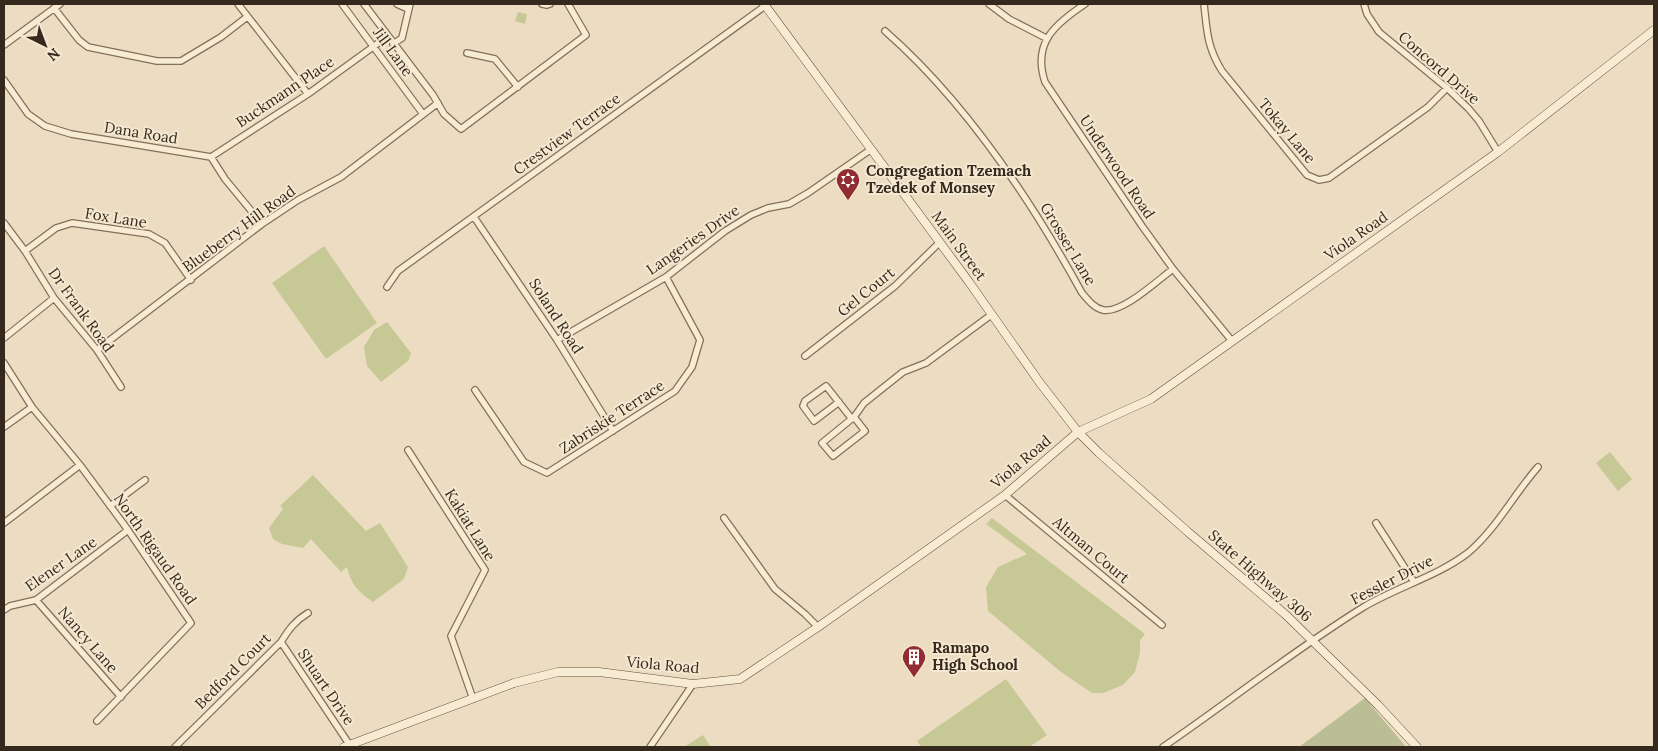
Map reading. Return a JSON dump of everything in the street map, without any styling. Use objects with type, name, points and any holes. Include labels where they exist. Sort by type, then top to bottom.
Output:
[{"type":"street","points":[[4,45],[60,4]]},
{"type":"street","points":[[238,4],[308,94]]},
{"type":"street","name":"Jill Lane","points":[[342,4],[423,114]]},
{"type":"street","points":[[364,4],[438,103],[444,114],[461,129],[586,34],[568,4]]},
{"type":"street","points":[[394,44],[402,38],[409,7],[397,4]]},
{"type":"street","points":[[542,4],[550,4]]},
{"type":"street","points":[[989,4],[1009,18],[1046,38],[1058,25],[1085,4]]},
{"type":"street","name":"Tokay Lane","points":[[1204,4],[1207,38],[1213,56],[1222,71],[1307,175],[1319,180],[1329,178],[1428,107],[1447,88]]},
{"type":"street","name":"Concord Drive","points":[[1364,4],[1367,14],[1379,32],[1447,88],[1468,108],[1479,121],[1498,152]]},
{"type":"street","name":"Main Street","points":[[764,5],[1078,432]]},
{"type":"street","name":"Crestview Terrace","points":[[386,287],[398,271],[764,5]]},
{"type":"street","points":[[54,8],[79,40],[88,47],[157,61],[181,61],[221,37],[247,17]]},
{"type":"street","name":"Viola Road","points":[[348,746],[514,682],[558,672],[599,672],[693,684],[740,679],[818,627],[1005,495],[1078,432],[1150,399],[1232,341],[1498,152],[1654,30]]},
{"type":"street","name":"Grosser Lane","points":[[886,31],[904,47],[957,105],[995,155],[1032,210],[1082,294],[1092,304],[1103,310],[1114,310],[1125,305],[1173,269]]},
{"type":"street","name":"Buckmann Place","points":[[211,156],[308,94],[388,36]]},
{"type":"street","name":"Underwood Road","points":[[1046,38],[1040,57],[1041,70],[1045,82],[1173,269],[1232,341]]},
{"type":"street","points":[[467,53],[495,59],[518,87]]},
{"type":"street","name":"Dana Road","points":[[4,80],[28,114],[45,126],[71,134],[211,156]]},
{"type":"street","name":"Blueberry Hill Road","points":[[97,350],[192,280],[262,224],[298,200],[341,177],[438,103]]},
{"type":"street","name":"Langeries Drive","points":[[557,340],[666,277],[725,231],[751,215],[768,208],[789,204],[870,150]]},
{"type":"street","points":[[211,156],[225,179],[262,224]]},
{"type":"street","name":"Soland Road","points":[[474,217],[557,340],[614,432]]},
{"type":"street","name":"Dr Frank Road","points":[[4,223],[25,251],[54,298],[97,350],[121,387]]},
{"type":"street","name":"Fox Lane","points":[[25,251],[56,228],[72,223],[149,234],[165,243],[192,280]]},
{"type":"street","name":"Gel Court","points":[[805,356],[895,286],[939,243]]},
{"type":"street","name":"Zabriskie Terrace","points":[[475,390],[524,462],[547,473],[614,432],[675,391],[692,367],[700,340],[666,277]]},
{"type":"street","points":[[4,338],[54,298]]},
{"type":"street","points":[[839,402],[814,421],[803,406],[805,401],[826,386],[839,402],[853,418],[865,431],[832,456],[822,443],[853,418],[864,403],[903,372],[926,363],[992,315]]},
{"type":"street","name":"North Rigaud Road","points":[[4,363],[32,406],[80,465],[128,530],[191,623],[97,721]]},
{"type":"street","points":[[4,427],[32,406]]},
{"type":"street","name":"State Highway 306","points":[[1078,432],[1124,476],[1313,640],[1417,747]]},
{"type":"street","name":"Kakiat Lane","points":[[408,450],[485,570],[451,636],[473,699]]},
{"type":"street","points":[[4,523],[80,465]]},
{"type":"street","name":"Fessler Drive","points":[[1163,747],[1313,640],[1379,598],[1434,574],[1469,552],[1488,533],[1524,482],[1538,467]]},
{"type":"street","points":[[110,506],[145,480]]},
{"type":"street","name":"Altman Court","points":[[1005,495],[1162,625]]},
{"type":"street","points":[[724,518],[775,589],[818,627]]},
{"type":"street","points":[[1376,523],[1414,582]]},
{"type":"street","name":"Elener Lane","points":[[4,610],[10,606],[36,600],[128,530]]},
{"type":"street","name":"Nancy Lane","points":[[36,600],[121,697]]},
{"type":"street","name":"Bedford Court","points":[[175,747],[281,642],[290,626],[308,613]]},
{"type":"street","name":"Shuart Drive","points":[[281,642],[348,746]]},
{"type":"street","points":[[650,747],[693,684]]},
{"type":"green space","points":[[518,12],[527,14],[525,24],[515,21]]},
{"type":"green space","points":[[324,246],[377,323],[326,359],[272,283]]},
{"type":"green space","points":[[387,322],[411,353],[408,361],[381,382],[367,366],[364,347],[374,330]]},
{"type":"green space","points":[[1610,452],[1632,479],[1618,491],[1596,463]]},
{"type":"green space","points":[[313,475],[366,531],[380,523],[408,567],[404,579],[373,602],[356,587],[347,567],[341,572],[311,539],[303,548],[282,544],[273,539],[269,528],[283,509],[280,506]]},
{"type":"green space","points":[[992,518],[1145,634],[1140,640],[1140,653],[1135,672],[1123,685],[1103,693],[1092,693],[1061,672],[988,611],[986,587],[998,567],[1027,554],[986,524]]},
{"type":"green space","points":[[1006,679],[1047,735],[1029,747],[921,747],[917,741]]},
{"type":"green space","points":[[1365,698],[1406,747],[1299,747]]},
{"type":"green space","points":[[703,735],[711,747],[684,747]]},
{"type":"place","name":"Congregation Tzemach Tzedek of Monsey","points":[[848,201]]},
{"type":"place","name":"Ramapo High School","points":[[914,678]]}]
